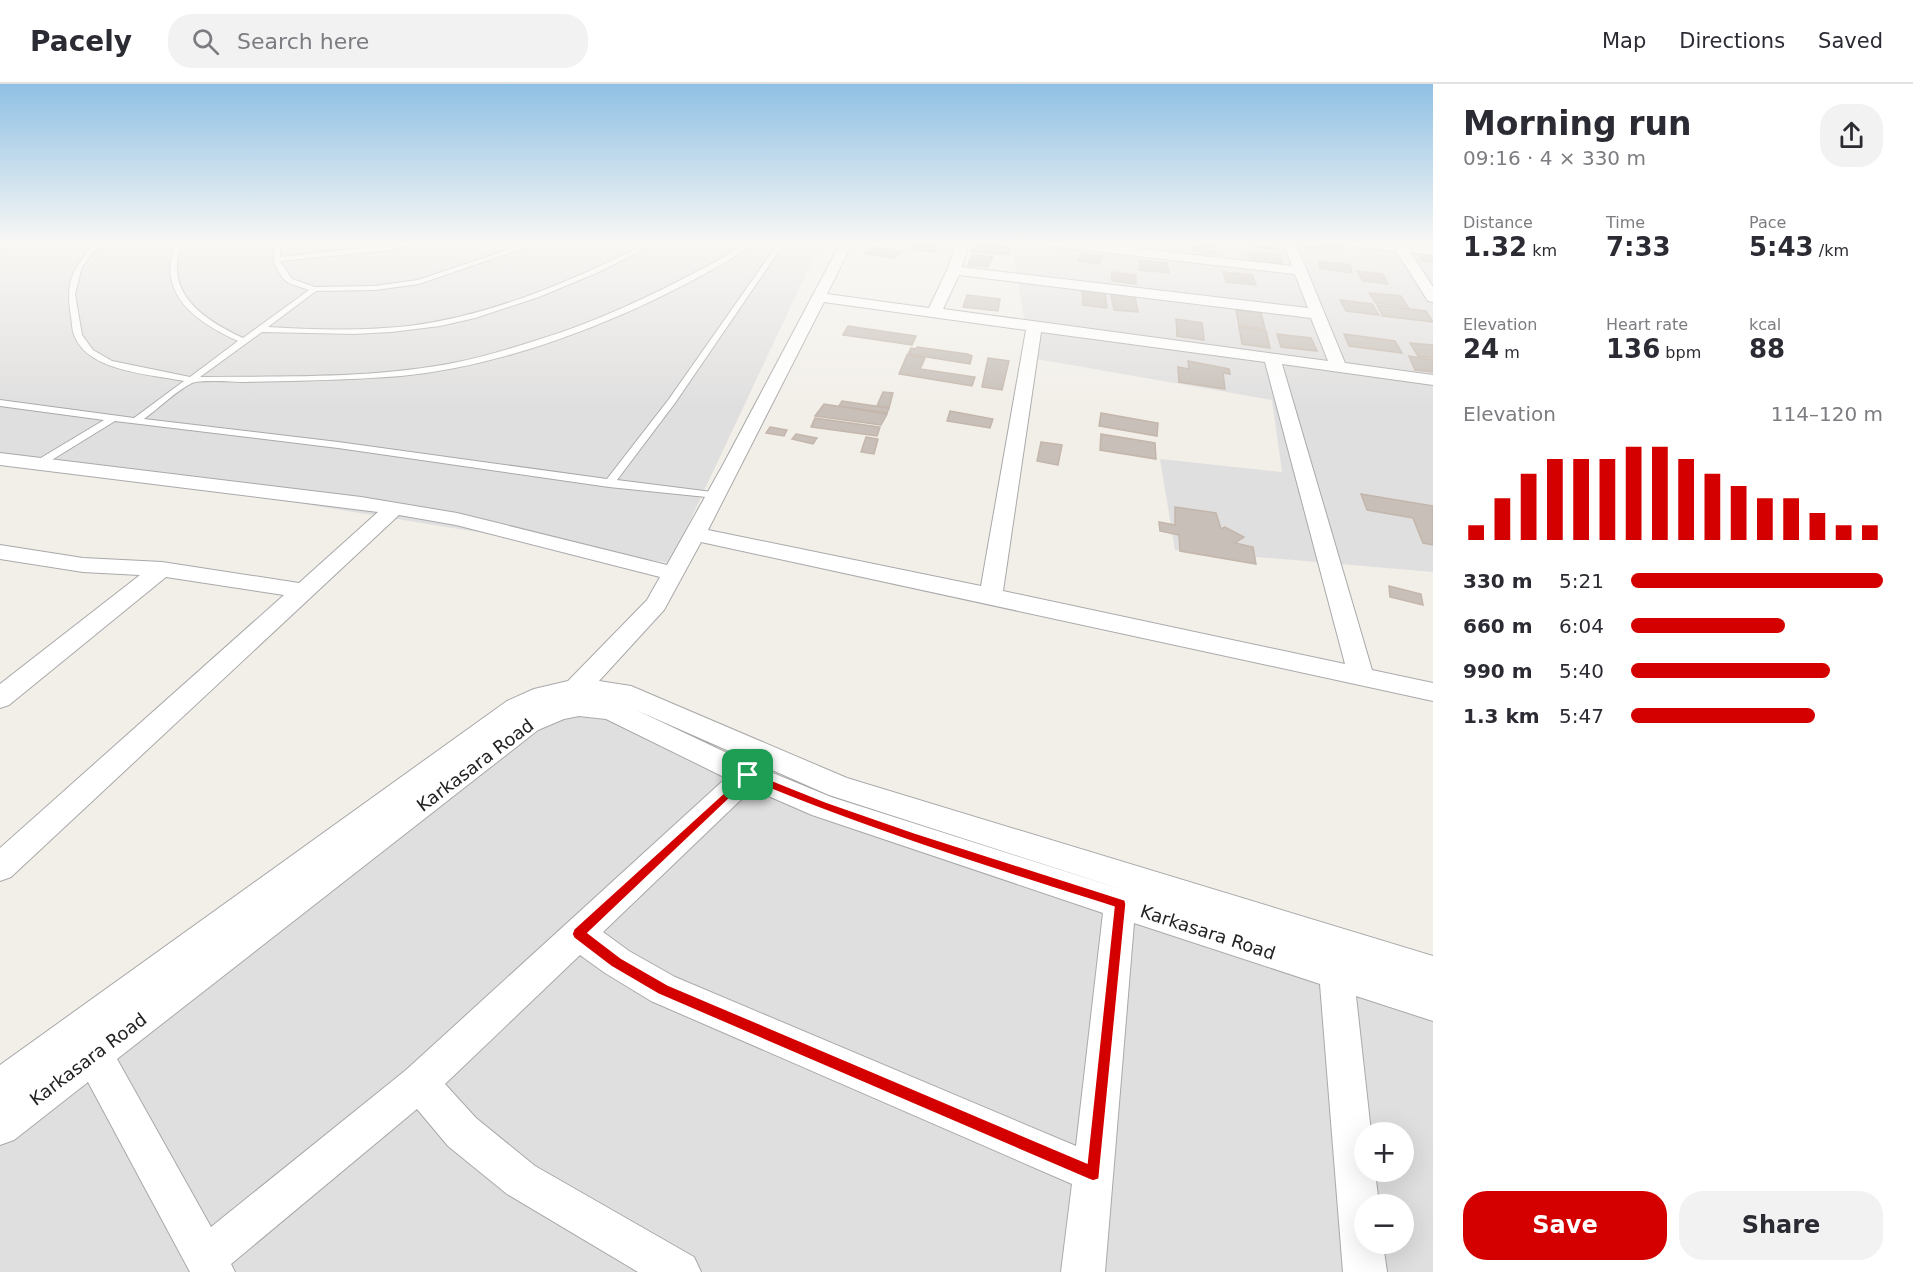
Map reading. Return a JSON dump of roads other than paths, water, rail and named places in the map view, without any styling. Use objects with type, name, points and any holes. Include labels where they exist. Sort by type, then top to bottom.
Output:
[{"type":"street","points":[[566,699],[650,612],[716,495],[818,297]]},
{"type":"street","points":[[821,297],[1433,380]]},
{"type":"street","points":[[934,312],[941,297]]},
{"type":"street","points":[[1180,297],[1317,314]]},
{"type":"street","points":[[1311,297],[1338,368]]},
{"type":"street","points":[[992,596],[1034,326]]},
{"type":"street","points":[[1272,358],[1362,678]]},
{"type":"street","points":[[0,459],[394,508],[457,519],[672,573]]},
{"type":"street","points":[[0,867],[394,508]]},
{"type":"street","points":[[695,534],[1433,692]]},
{"type":"street","points":[[0,552],[83,565],[162,569],[304,591]]},
{"type":"street","points":[[1,697],[162,569]]},
{"type":"street","name":"Karkasara Road","points":[[0,1088],[87,1042],[529,723],[566,699],[591,688],[622,693],[839,787],[1433,973]]},
{"type":"street","name":"Karkasara Road","points":[[566,699],[576,705],[593,705],[612,710],[748,775],[822,806],[1433,1004]]},
{"type":"street","points":[[87,1042],[209,1265],[419,1083],[748,775]]},
{"type":"street","points":[[1083,1272],[1120,904]]},
{"type":"street","points":[[578,934],[617,962],[663,989],[1093,1173]]},
{"type":"street","points":[[1336,973],[1365,1272]]},
{"type":"street","name":"Karkasara Road","points":[[0,1126],[87,1042]]},
{"type":"street","points":[[419,1083],[462,1132],[521,1180],[679,1272]]},
{"type":"lane","points":[[72,297],[78,335],[90,352],[109,363],[193,380],[334,378],[403,373],[457,365],[495,356],[567,333],[652,297]]},
{"type":"lane","points":[[183,297],[197,316],[244,341]]},
{"type":"lane","points":[[134,422],[305,297]]},
{"type":"lane","points":[[260,329],[367,332],[412,328],[454,320],[528,297]]},
{"type":"lane","points":[[609,484],[672,401],[744,297]]},
{"type":"lane","points":[[0,403],[134,422],[283,438],[609,484],[716,495]]},
{"type":"lane","points":[[38,464],[112,419]]}]
